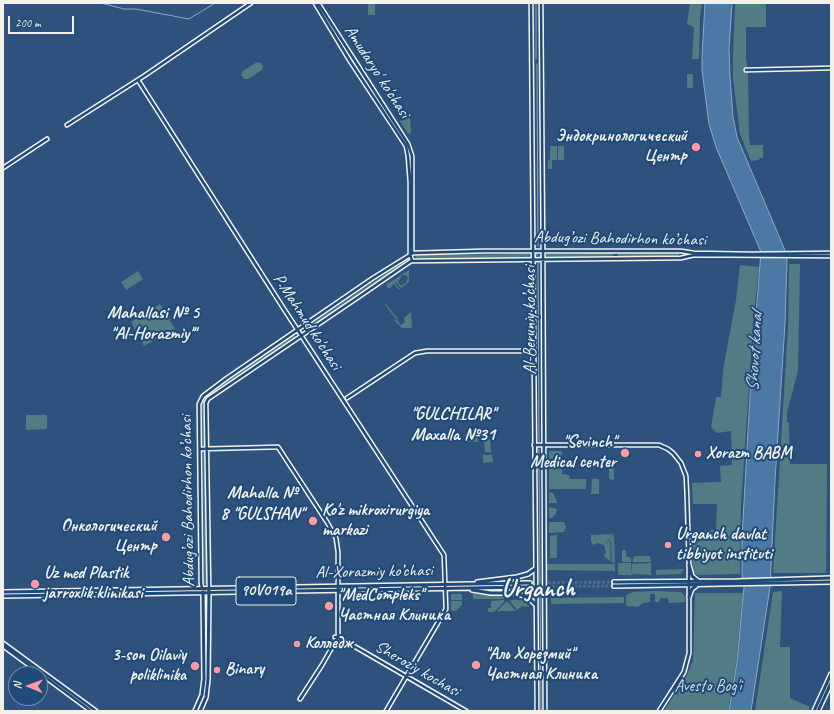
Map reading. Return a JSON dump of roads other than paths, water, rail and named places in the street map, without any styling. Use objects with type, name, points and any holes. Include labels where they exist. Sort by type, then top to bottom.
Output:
[{"type":"main road","points":[[67,125],[138,80],[251,3]]},
{"type":"main road","name":"Amudaryo' ko'chasi","points":[[315,3],[350,61],[406,146],[408,156],[411,254]]},
{"type":"main road","name":"Amudaryo' ko'chasi","points":[[318,3],[408,144],[412,156],[411,254]]},
{"type":"main road","name":"Al-Beruniy ko’chasi","points":[[531,3],[536,711]]},
{"type":"main road","name":"Al-Beruniy ko’chasi","points":[[541,3],[545,711]]},
{"type":"main road","points":[[746,70],[831,68]]},
{"type":"main road","name":"P.Mahmud ko'chasi","points":[[138,80],[162,120],[444,555],[446,582],[445,614],[386,711]]},
{"type":"main road","points":[[3,168],[47,139]]},
{"type":"main road","name":"Abdug’ozi Bahodirhon ko’chasi","points":[[195,711],[204,687],[206,665],[203,592],[201,583],[199,404],[203,396],[373,278],[411,254],[533,251],[680,251],[694,253],[752,255]]},
{"type":"main road","points":[[411,254],[412,260]]},
{"type":"main road","name":"Abdug’ozi Bahodirhon ko’chasi","points":[[200,711],[206,697],[209,592],[206,449],[206,403],[208,399],[412,260],[677,258],[694,255],[831,254]]},
{"type":"main road","points":[[347,398],[415,353],[427,350],[533,350]]},
{"type":"main road","points":[[203,396],[208,399]]},
{"type":"main road","points":[[534,445],[652,444],[665,447],[674,453],[681,464],[686,476],[689,565],[689,653],[687,666],[683,674],[659,711]]},
{"type":"main road","points":[[200,449],[278,447],[336,538],[338,543],[337,637],[322,665],[300,699]]},
{"type":"main road","points":[[689,565],[692,576],[698,583]]},
{"type":"main road","points":[[469,584],[517,577],[528,574],[535,569]]},
{"type":"main road","points":[[614,584],[738,583],[831,578]]},
{"type":"main road","points":[[786,581],[831,582]]},
{"type":"main road","name":"Al-Xorazmiy ko’chasi","points":[[3,592],[121,591],[446,582],[469,584],[530,583]]},
{"type":"main road","points":[[689,597],[692,589],[698,583]]},
{"type":"main road","name":"Al-Xorazmiy ko’chasi","points":[[3,596],[529,587]]},
{"type":"main road","points":[[462,588],[491,593],[516,593],[529,598],[535,604]]},
{"type":"main road","name":"Sheroziy kochasi","points":[[337,637],[466,711]]},
{"type":"main road","points":[[3,643],[96,711]]},
{"type":"main road","points":[[3,646],[91,711]]},
{"type":"main road","points":[[818,711],[820,701],[831,674]]},
{"type":"main road","points":[[814,711],[831,683]]},
{"type":"water","name":"Shovot kanal","points":[[705,3],[732,3],[729,49],[730,77],[733,117],[737,137],[784,248],[787,260],[785,323],[770,587],[751,711],[729,711],[737,662],[744,587],[742,574],[742,538],[751,378],[761,252],[716,147],[709,124],[702,70]]},
{"type":"waterway","points":[[101,3],[124,9],[136,9],[189,19],[215,3]]},
{"type":"waterway","points":[[536,3],[536,59]]},
{"type":"waterway","points":[[537,64],[538,246]]},
{"type":"waterway","points":[[538,262],[539,441]]},
{"type":"waterway","points":[[539,449],[540,582]]},
{"type":"waterway","points":[[540,589],[541,711]]},
{"type":"tunnel","points":[[530,583],[614,582]]},
{"type":"tunnel","points":[[529,587],[614,586]]},
{"type":"place","name":"Эндокринологический Центр","points":[[696,147]]},
{"type":"place","name":"\"Sevinch\" Medical center","points":[[625,453]]},
{"type":"place","name":"Xorazm BABM","points":[[698,454]]},
{"type":"place","name":"Ko'z mikroxirurgiya markazi","points":[[313,521]]},
{"type":"place","name":"Онкологический Центр","points":[[166,537]]},
{"type":"place","name":"Urganch davlat tibbiyot instituti","points":[[668,545]]},
{"type":"place","name":"Uz med Plastik jarroxlik klinikasi","points":[[35,584]]},
{"type":"place","name":"\"MedCompleks\" Частная Клиника","points":[[329,606]]},
{"type":"place","name":"Колледж","points":[[297,644]]},
{"type":"place","name":"\"Аль Хорезмий\" Частная Клиника","points":[[476,665]]},
{"type":"place","name":"3-son Oilaviy poliklinika","points":[[195,666]]},
{"type":"place","name":"Binary","points":[[217,670]]},
{"type":"district","name":"Mahallasi № 5 \"Аl-Horazmiy'\"","points":[[153,323]]},
{"type":"district","name":"\"GULCHILAR\" Maxalla №31","points":[[453,424]]},
{"type":"district","name":"Mahalla № 8 \"GULSHAN\"","points":[[262,503]]},
{"type":"district","name":"Urganch","points":[[538,589]]},
{"type":"park label","name":"Avesto Bog'i","points":[[708,687]]}]
